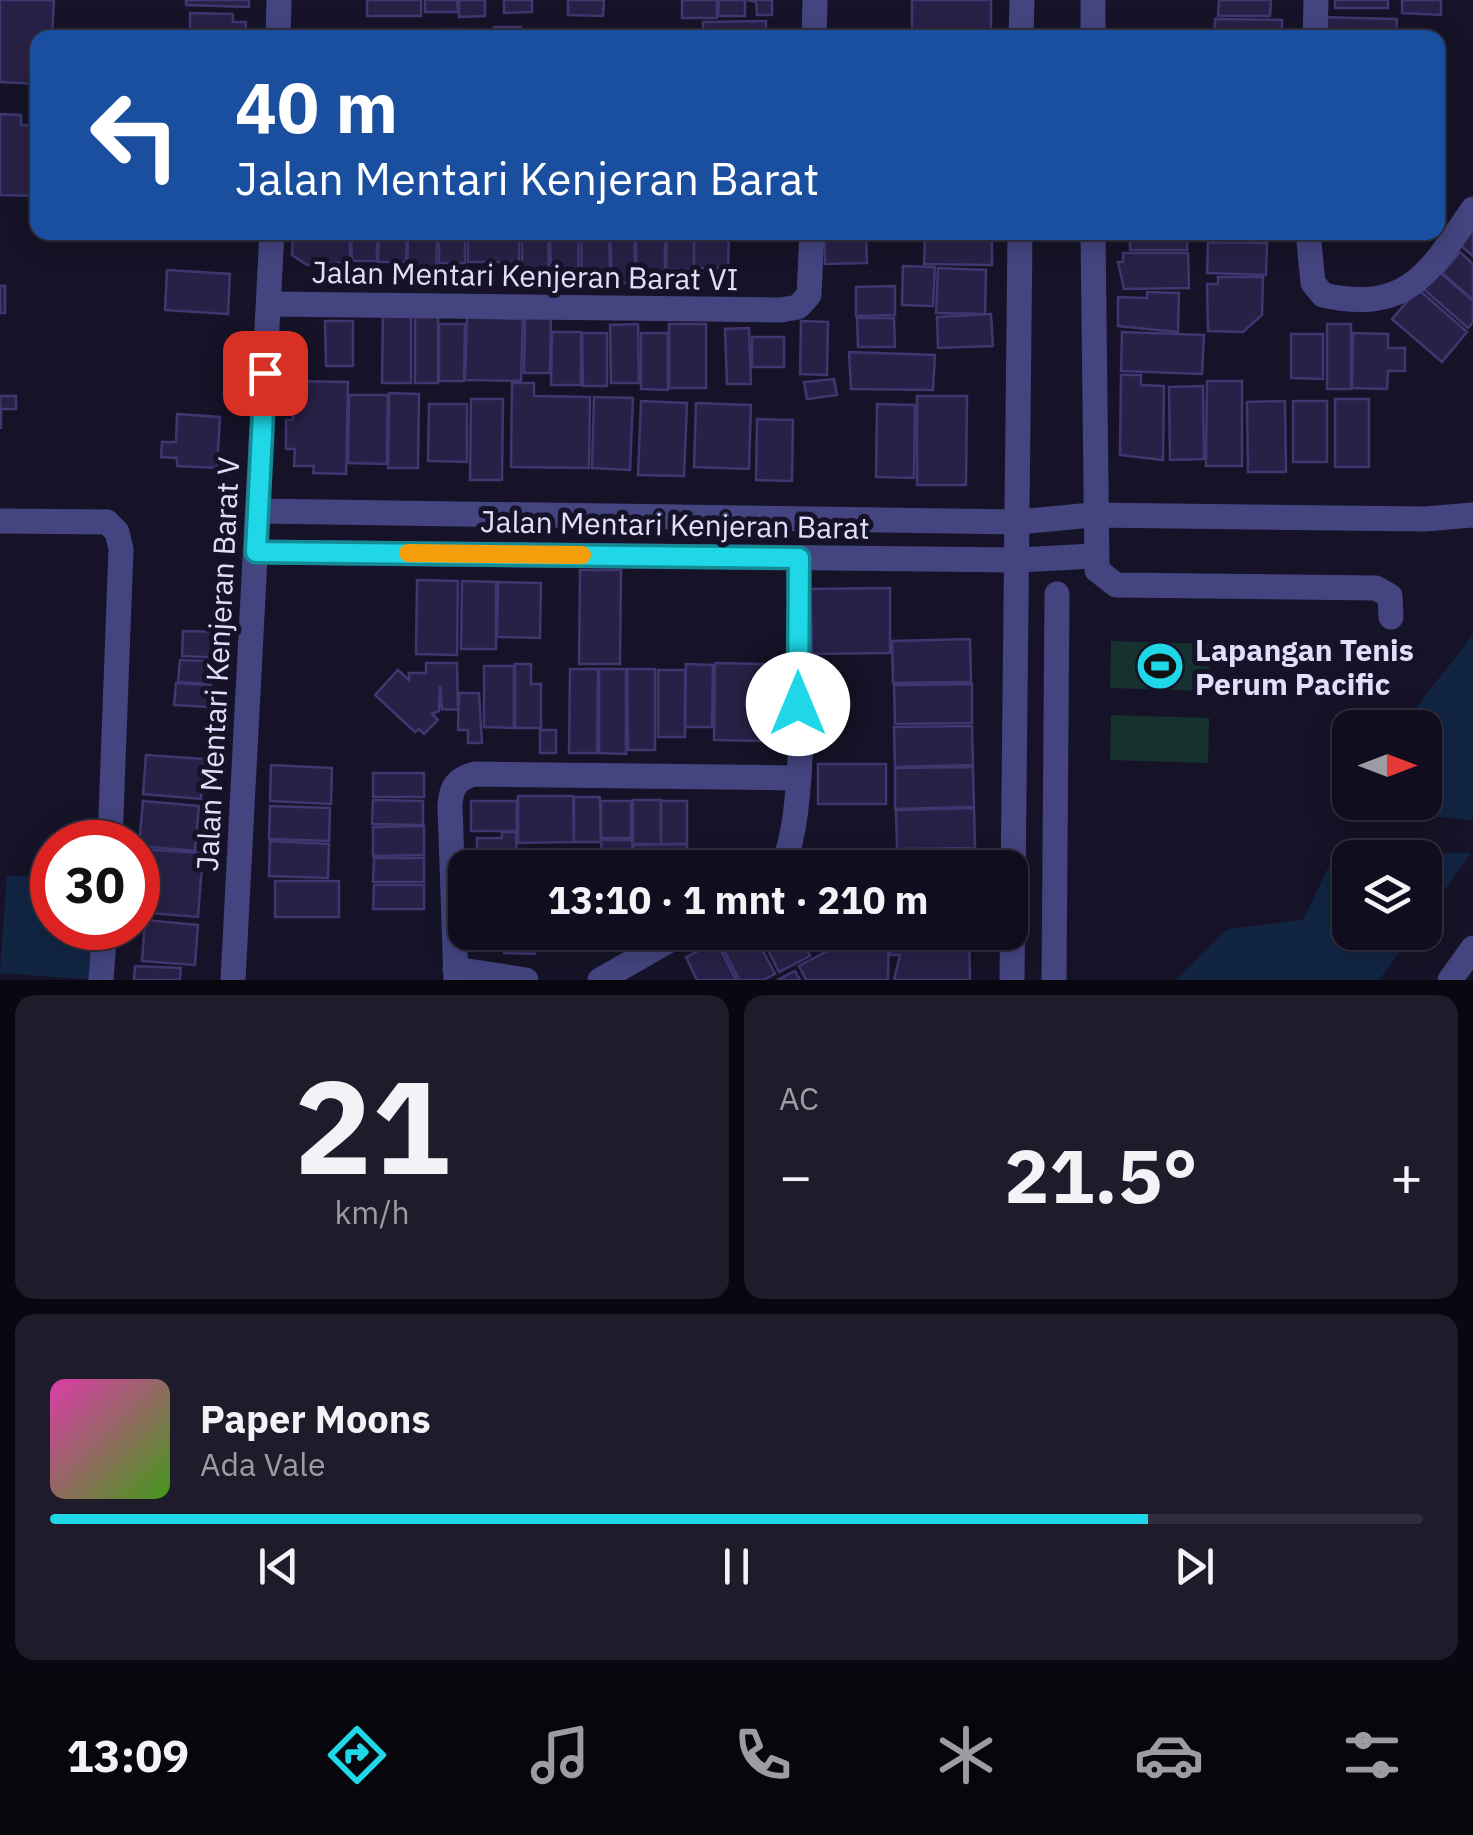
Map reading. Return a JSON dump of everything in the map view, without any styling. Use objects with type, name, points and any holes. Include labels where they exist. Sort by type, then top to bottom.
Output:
[{"type":"street","points":[[278,30],[279,0]]},
{"type":"street","points":[[814,30],[815,0]]},
{"type":"street","points":[[1022,0],[1022,30]]},
{"type":"street","points":[[1093,0],[1093,30]]},
{"type":"street","points":[[1315,30],[1316,0]]},
{"type":"street","points":[[1309,240],[1313,283],[1323,294],[1374,301],[1396,296],[1412,286],[1473,209]]},
{"type":"street","name":"Jalan Mentari Kenjeran Barat V","points":[[232,980],[272,240]]},
{"type":"street","name":"Jalan Mentari Kenjeran Barat VI","points":[[269,304],[781,310],[798,307],[810,296],[812,240]]},
{"type":"street","points":[[1020,240],[1013,979],[1053,976],[1057,594]]},
{"type":"street","points":[[1093,240],[1092,515],[1096,570],[1116,585],[1376,588],[1390,596],[1391,618]]},
{"type":"street","name":"Jalan Mentari Kenjeran Barat","points":[[258,511],[1018,522],[1092,515],[1425,519],[1473,514]]},
{"type":"street","points":[[0,521],[92,520],[107,522],[117,532],[121,549],[111,820]]},
{"type":"street","name":"Jalan Mentari Kenjeran Barat","points":[[256,552],[1019,560],[1093,556]]},
{"type":"street","points":[[788,850],[794,829],[797,778],[799,558]]},
{"type":"street","points":[[1016,768],[1056,766]]},
{"type":"street","points":[[526,980],[456,974],[450,806],[451,791],[460,779],[475,774],[797,778]]},
{"type":"street","points":[[1450,980],[1473,948]]},
{"type":"street","points":[[101,980],[103,950]]},
{"type":"street","points":[[600,980],[652,950]]},
{"type":"green space","name":"Lapangan Tenis Perum Pacific","points":[[1111,641],[1210,644],[1208,691],[1110,688]]},
{"type":"green space","points":[[1111,715],[1209,718],[1208,763],[1110,760]]},
{"type":"water","points":[[1473,635],[1473,820],[1442,817],[1442,710],[1414,710]]},
{"type":"water","points":[[1442,853],[1471,853],[1442,893]]},
{"type":"water","points":[[1332,859],[1332,950],[1401,950],[1379,980],[1175,980],[1228,929],[1303,920]]},
{"type":"water","points":[[7,875],[30,877],[30,950],[98,950],[96,980],[0,973]]},
{"type":"building","points":[[0,0],[54,0],[52,30],[30,30],[30,84],[0,82]]},
{"type":"building","points":[[186,0],[249,0],[249,7],[186,5]]},
{"type":"building","points":[[367,0],[421,0],[421,16],[367,16]]},
{"type":"building","points":[[425,0],[457,0],[458,12],[425,12]]},
{"type":"building","points":[[459,0],[485,0],[485,16],[459,17]]},
{"type":"building","points":[[504,0],[532,0],[532,12],[504,13]]},
{"type":"building","points":[[568,0],[604,0],[603,16],[568,15]]},
{"type":"building","points":[[682,0],[717,0],[717,18],[682,18]]},
{"type":"building","points":[[719,0],[745,0],[745,16],[718,16]]},
{"type":"building","points":[[747,0],[772,0],[772,15],[757,15],[756,2]]},
{"type":"building","points":[[912,0],[991,0],[991,30],[912,30]]},
{"type":"building","points":[[1219,0],[1271,0],[1270,16],[1218,16]]},
{"type":"building","points":[[1335,0],[1388,0],[1388,8],[1335,8]]},
{"type":"building","points":[[1402,0],[1441,0],[1441,15],[1402,13]]},
{"type":"building","points":[[190,13],[233,14],[233,22],[246,22],[246,30],[190,30]]},
{"type":"building","points":[[1317,17],[1397,19],[1396,30],[1317,30]]},
{"type":"building","points":[[1215,19],[1282,20],[1282,30],[1214,30]]},
{"type":"building","points":[[766,21],[766,30],[703,30],[703,22]]},
{"type":"building","points":[[494,27],[521,27],[521,30]]},
{"type":"building","points":[[0,114],[21,115],[21,125],[30,125],[30,196],[0,195]]},
{"type":"building","points":[[1473,229],[1473,256],[1460,245]]},
{"type":"building","points":[[293,240],[350,240],[350,262],[307,265],[292,255]]},
{"type":"building","points":[[351,240],[377,240],[377,261],[352,261]]},
{"type":"building","points":[[379,240],[407,240],[406,262],[378,262]]},
{"type":"building","points":[[408,240],[437,240],[436,281],[407,281]]},
{"type":"building","points":[[439,240],[465,240],[465,263],[439,263]]},
{"type":"building","points":[[468,240],[519,240],[519,262],[468,262]]},
{"type":"building","points":[[522,240],[548,240],[549,280],[522,281]]},
{"type":"building","points":[[550,240],[578,240],[579,280],[551,281]]},
{"type":"building","points":[[581,240],[609,240],[610,271],[582,272]]},
{"type":"building","points":[[610,240],[634,240],[636,283],[612,284]]},
{"type":"building","points":[[636,240],[665,240],[665,287],[636,287]]},
{"type":"building","points":[[667,240],[694,240],[694,270],[666,269]]},
{"type":"building","points":[[694,240],[729,240],[728,268],[694,268]]},
{"type":"building","points":[[825,240],[866,240],[867,263],[825,264]]},
{"type":"building","points":[[925,240],[992,240],[992,265],[924,264]]},
{"type":"building","points":[[1130,240],[1187,240],[1187,250],[1130,250]]},
{"type":"building","points":[[1208,242],[1267,243],[1266,275],[1207,273]]},
{"type":"building","points":[[1460,252],[1473,264],[1473,300],[1442,273]]},
{"type":"building","points":[[1123,253],[1188,253],[1189,288],[1124,289],[1118,262],[1123,262]]},
{"type":"building","points":[[903,266],[935,267],[933,306],[902,305]]},
{"type":"building","points":[[938,268],[986,270],[985,314],[936,313]]},
{"type":"building","points":[[1436,269],[1473,301],[1473,322],[1468,328],[1420,286]]},
{"type":"building","points":[[167,270],[230,274],[228,314],[165,310]]},
{"type":"building","points":[[1218,277],[1263,277],[1262,315],[1243,332],[1208,331],[1207,284],[1218,284]]},
{"type":"building","points":[[0,286],[5,286],[5,313],[0,313]]},
{"type":"building","points":[[895,286],[895,315],[856,316],[856,287]]},
{"type":"building","points":[[1418,289],[1467,332],[1442,362],[1392,319]]},
{"type":"building","points":[[1147,292],[1179,293],[1178,332],[1118,326],[1118,297],[1147,298]]},
{"type":"building","points":[[415,312],[438,312],[438,383],[415,383]]},
{"type":"building","points":[[383,313],[411,314],[411,383],[382,383]]},
{"type":"building","points":[[991,314],[993,346],[938,348],[937,317]]},
{"type":"building","points":[[525,316],[551,316],[550,373],[524,373]]},
{"type":"building","points":[[467,317],[523,319],[521,381],[465,380]]},
{"type":"building","points":[[857,318],[894,318],[895,347],[858,347]]},
{"type":"building","points":[[325,321],[353,321],[353,366],[326,366]]},
{"type":"building","points":[[801,321],[828,322],[827,375],[800,374]]},
{"type":"building","points":[[439,324],[465,324],[464,381],[439,381]]},
{"type":"building","points":[[638,324],[639,383],[611,383],[610,325]]},
{"type":"building","points":[[669,324],[706,324],[706,388],[669,388]]},
{"type":"building","points":[[1327,324],[1351,324],[1351,389],[1327,389]]},
{"type":"building","points":[[749,328],[751,384],[727,384],[725,329]]},
{"type":"building","points":[[552,332],[581,332],[581,385],[551,385]]},
{"type":"building","points":[[1122,332],[1204,335],[1202,374],[1121,371]]},
{"type":"building","points":[[582,333],[607,333],[607,386],[583,386]]},
{"type":"building","points":[[641,333],[668,333],[668,390],[641,389]]},
{"type":"building","points":[[1353,333],[1388,334],[1388,348],[1405,348],[1405,371],[1388,371],[1387,389],[1352,388]]},
{"type":"building","points":[[1291,334],[1323,334],[1323,379],[1291,378]]},
{"type":"building","points":[[752,337],[784,337],[784,367],[752,367]]},
{"type":"building","points":[[849,352],[935,355],[933,390],[851,389]]},
{"type":"building","points":[[1121,375],[1141,375],[1141,385],[1164,386],[1163,460],[1120,455]]},
{"type":"building","points":[[834,379],[837,395],[807,399],[804,382]]},
{"type":"building","points":[[293,381],[348,382],[346,474],[313,473],[314,466],[294,466],[295,449],[286,449],[286,420],[293,420]]},
{"type":"building","points":[[1207,381],[1242,381],[1242,466],[1206,466]]},
{"type":"building","points":[[512,383],[534,383],[534,396],[590,397],[589,468],[511,467]]},
{"type":"building","points":[[1203,386],[1204,459],[1170,460],[1169,387]]},
{"type":"building","points":[[389,393],[419,394],[418,468],[388,468]]},
{"type":"building","points":[[349,395],[388,395],[387,464],[348,463]]},
{"type":"building","points":[[0,396],[16,396],[16,409],[1,409],[1,429]]},
{"type":"building","points":[[917,396],[967,396],[966,485],[917,485]]},
{"type":"building","points":[[594,397],[633,398],[630,470],[592,468]]},
{"type":"building","points":[[471,399],[503,399],[502,480],[470,480]]},
{"type":"building","points":[[1335,399],[1369,399],[1369,467],[1335,467]]},
{"type":"building","points":[[641,401],[687,403],[684,476],[638,475]]},
{"type":"building","points":[[1285,401],[1286,472],[1248,472],[1247,402]]},
{"type":"building","points":[[1293,401],[1327,401],[1327,462],[1293,462]]},
{"type":"building","points":[[696,403],[751,405],[749,469],[694,467]]},
{"type":"building","points":[[429,404],[467,404],[467,462],[428,461]]},
{"type":"building","points":[[877,404],[915,405],[914,478],[876,477]]},
{"type":"building","points":[[177,414],[220,417],[217,468],[177,466],[177,458],[161,457],[162,442],[176,442]]},
{"type":"building","points":[[757,419],[793,420],[792,481],[756,480]]},
{"type":"building","points":[[580,570],[621,570],[620,664],[579,664]]},
{"type":"building","points":[[417,580],[458,581],[457,655],[416,654]]},
{"type":"building","points":[[462,581],[496,582],[496,649],[461,649]]},
{"type":"building","points":[[498,582],[541,583],[540,638],[497,637]]},
{"type":"building","points":[[890,588],[890,653],[807,654],[807,589]]},
{"type":"building","points":[[183,631],[227,632],[226,658],[182,656]]},
{"type":"building","points":[[970,639],[971,682],[893,683],[892,641]]},
{"type":"building","points":[[180,660],[209,661],[208,684],[178,682]]},
{"type":"building","points":[[426,663],[457,663],[458,710],[442,709],[440,686],[439,711],[432,714],[438,720],[424,734],[419,729],[415,732],[375,695],[398,670],[409,680],[409,673],[426,673]]},
{"type":"building","points":[[715,663],[765,664],[764,741],[714,740]]},
{"type":"building","points":[[515,664],[531,664],[531,684],[541,684],[541,728],[515,728]]},
{"type":"building","points":[[686,664],[713,665],[712,727],[685,727]]},
{"type":"building","points":[[484,666],[514,666],[514,728],[484,727]]},
{"type":"building","points":[[570,669],[598,669],[597,753],[569,753]]},
{"type":"building","points":[[599,669],[626,669],[626,754],[599,753]]},
{"type":"building","points":[[627,669],[655,669],[655,750],[628,750]]},
{"type":"building","points":[[658,670],[685,670],[685,737],[658,737]]},
{"type":"building","points":[[176,683],[211,685],[209,707],[174,705]]},
{"type":"building","points":[[972,684],[972,723],[895,724],[894,685]]},
{"type":"building","points":[[459,693],[479,693],[482,743],[468,743],[468,730],[458,730]]},
{"type":"building","points":[[972,726],[973,765],[895,767],[894,727]]},
{"type":"building","points":[[540,730],[556,730],[556,753],[540,753]]},
{"type":"building","points":[[146,755],[204,759],[201,799],[143,794]]},
{"type":"building","points":[[818,764],[886,764],[886,804],[818,804]]},
{"type":"building","points":[[271,765],[332,768],[331,804],[270,801]]},
{"type":"building","points":[[973,767],[974,807],[895,809],[895,768]]},
{"type":"building","points":[[373,773],[424,773],[424,797],[373,797]]},
{"type":"building","points":[[518,796],[573,796],[574,842],[518,843]]},
{"type":"building","points":[[574,797],[600,797],[601,842],[574,842]]},
{"type":"building","points":[[373,800],[423,801],[423,825],[372,824]]},
{"type":"building","points":[[633,800],[661,800],[661,844],[633,844]]},
{"type":"building","points":[[143,801],[199,806],[195,851],[160,848],[160,820],[141,820]]},
{"type":"building","points":[[471,801],[517,801],[517,831],[471,831]]},
{"type":"building","points":[[601,801],[631,801],[631,838],[601,838]]},
{"type":"building","points":[[661,801],[687,801],[687,844],[661,844]]},
{"type":"building","points":[[270,806],[330,808],[329,841],[269,839]]},
{"type":"building","points":[[974,808],[975,848],[897,849],[896,810]]},
{"type":"building","points":[[424,826],[424,855],[373,856],[373,827]]},
{"type":"building","points":[[502,832],[516,832],[517,850],[477,850],[477,838],[502,838]]},
{"type":"building","points":[[601,840],[632,840],[632,850],[601,850]]},
{"type":"building","points":[[270,841],[329,844],[328,878],[269,876]]},
{"type":"building","points":[[687,844],[687,850],[633,850],[633,845]]},
{"type":"building","points":[[160,850],[203,853],[198,917],[160,914]]},
{"type":"building","points":[[374,858],[424,858],[424,882],[373,882]]},
{"type":"building","points":[[275,881],[339,881],[339,917],[275,917]]},
{"type":"building","points":[[374,885],[424,885],[424,909],[373,909]]},
{"type":"building","points":[[160,921],[198,925],[195,965],[142,961],[143,950],[160,950]]},
{"type":"building","points":[[504,950],[535,950],[535,954]]},
{"type":"building","points":[[700,950],[721,950],[736,980],[697,980],[686,957]]},
{"type":"building","points":[[724,950],[762,950],[775,974],[763,980],[739,980]]},
{"type":"building","points":[[768,950],[807,950],[810,956],[779,972]]},
{"type":"building","points":[[829,950],[889,950],[888,980],[806,980],[799,966]]},
{"type":"building","points":[[890,950],[969,950],[970,980],[894,980],[900,955],[890,955]]},
{"type":"building","points":[[135,966],[181,968],[180,980],[134,980]]},
{"type":"building","points":[[795,971],[800,980],[777,980]]},
{"type":"slow traffic","points":[[408,553],[582,555]]},
{"type":"place","name":"Lapangan Tenis Perum Pacific","points":[[1160,666]]},
{"type":"route","points":[[265,373],[256,552],[799,558],[798,704]]}]
